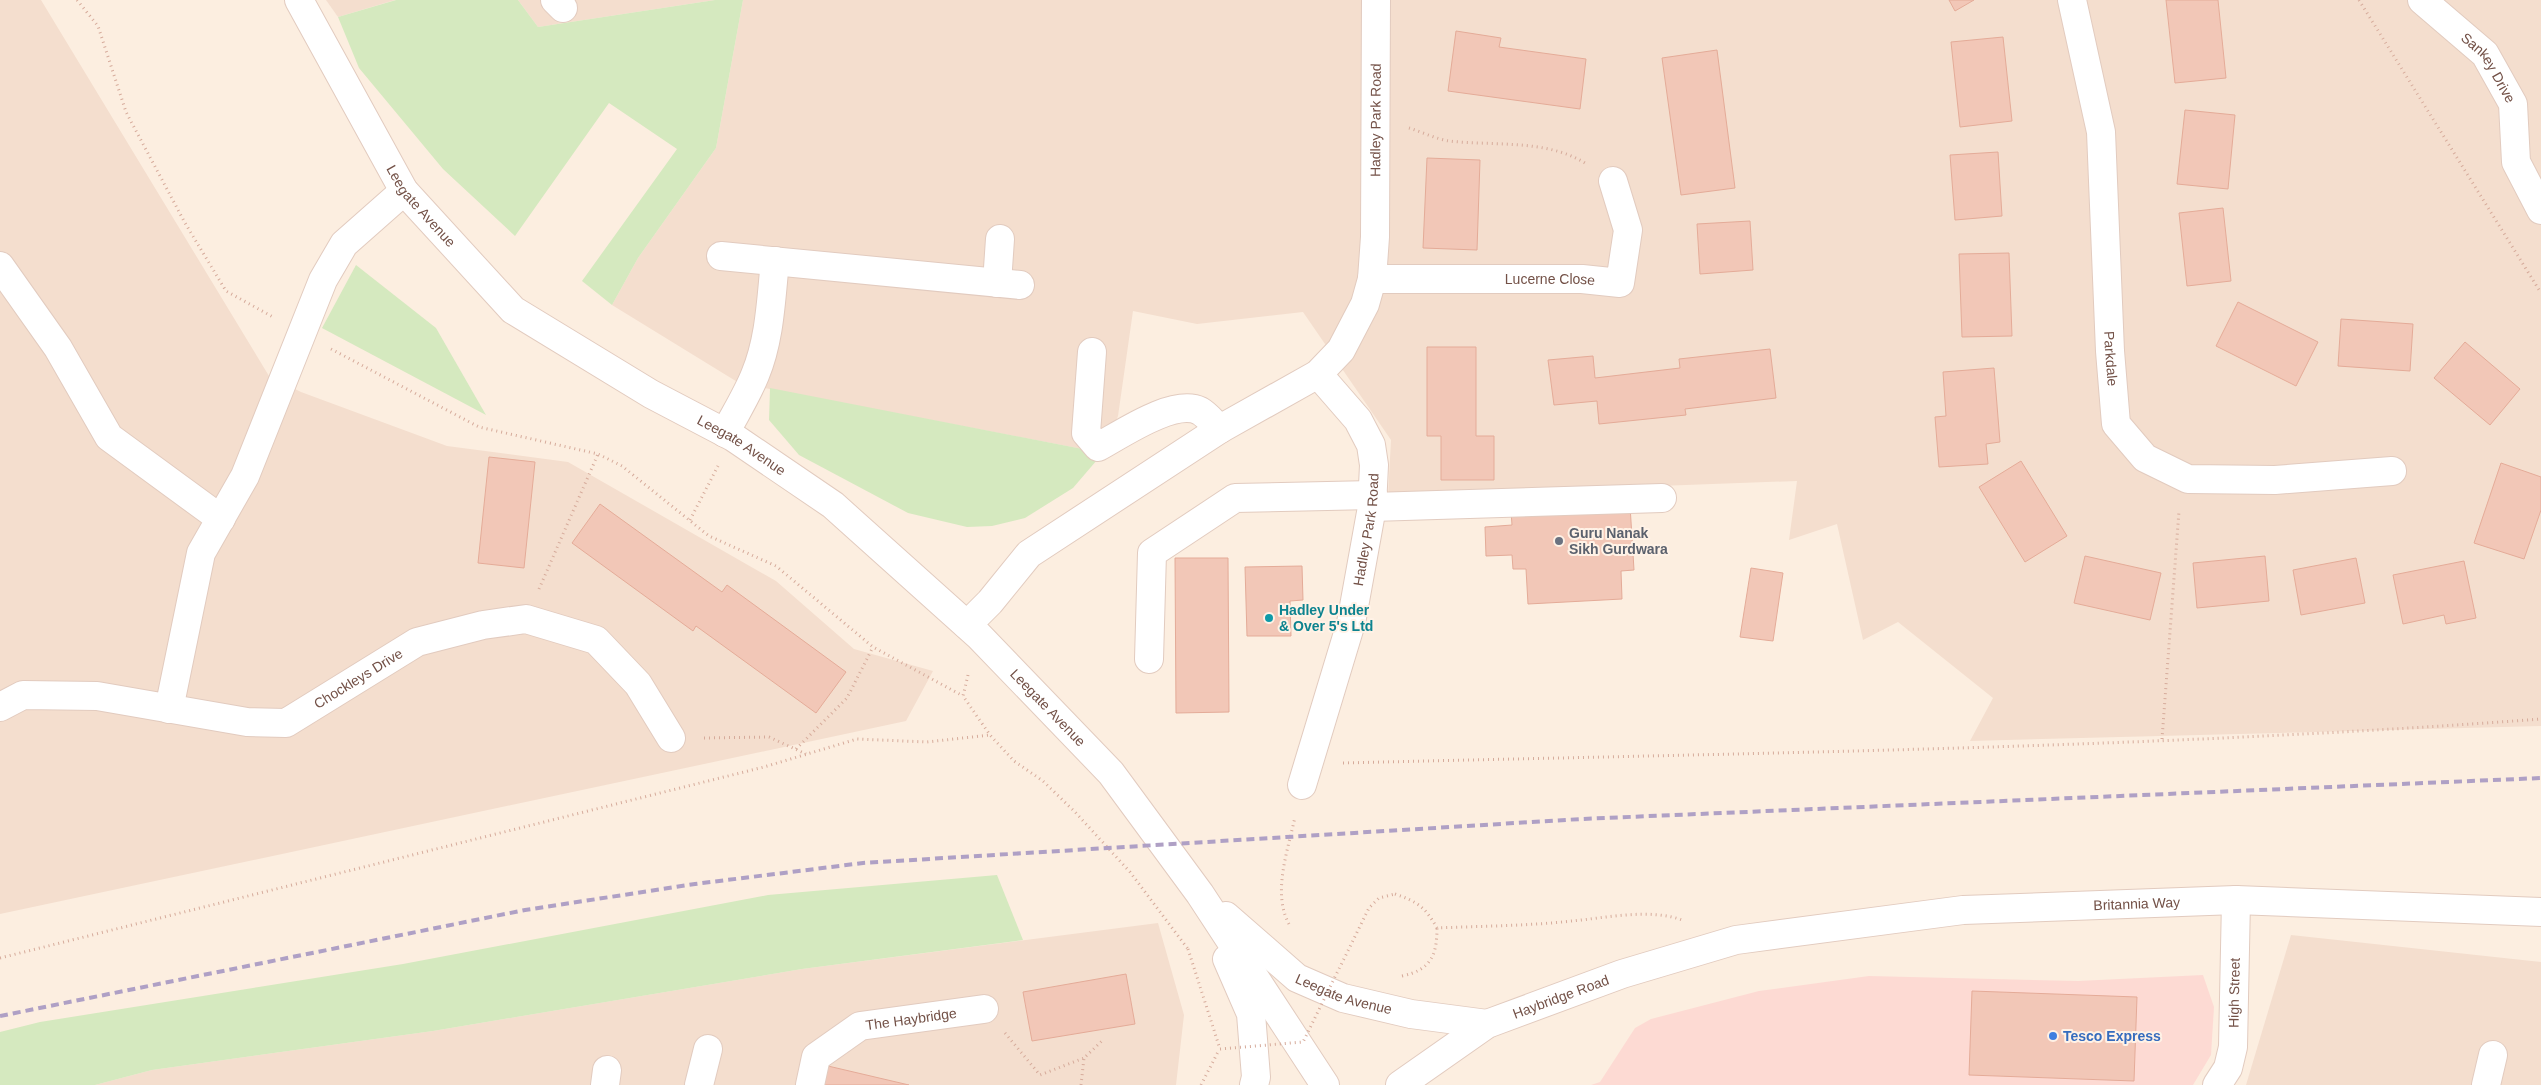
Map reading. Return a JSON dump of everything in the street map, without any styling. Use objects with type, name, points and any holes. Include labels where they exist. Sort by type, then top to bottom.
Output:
[{"type":"street","name":"Leegate Avenue","points":[[299,0],[404,191],[513,310],[651,394],[729,435],[833,505],[973,630],[1111,773],[1200,894],[1325,1085]]},
{"type":"street","name":"Hadley Park Road","points":[[973,630],[990,602],[1029,554],[1220,429],[1318,374],[1341,350],[1353,332],[1365,304],[1372,279],[1376,125],[1376,0]]},
{"type":"street","name":"Parkdale","points":[[2072,0],[2101,132],[2110,351],[2116,424],[2145,458],[2188,479],[2275,480],[2392,471]]},
{"type":"street","name":"Sankey Drive","points":[[2422,0],[2486,54],[2513,104],[2516,162],[2541,210]]},
{"type":"street","name":"Lucerne Close","points":[[1372,279],[1582,279],[1620,283],[1628,230],[1613,180]]},
{"type":"street","points":[[169,709],[201,553],[245,476],[323,280],[344,244],[404,191]]},
{"type":"street","points":[[721,256],[1008,284],[1000,239]]},
{"type":"street","points":[[729,435],[756,375],[763,350],[770,319],[775,261]]},
{"type":"street","points":[[0,266],[58,348],[108,437],[221,518]]},
{"type":"street","points":[[1092,352],[1086,433],[1098,447],[1161,414],[1184,406],[1201,411],[1220,429]]},
{"type":"street","name":"Hadley Park Road","points":[[1305,774],[1351,623],[1372,501],[1374,465],[1371,445],[1358,420],[1318,374]]},
{"type":"street","points":[[1149,659],[1152,553],[1235,498],[1372,501],[1662,498]]},
{"type":"street","name":"Chockleys Drive","points":[[0,707],[23,695],[97,696],[247,722],[286,723],[417,642],[484,625],[526,619],[596,640],[638,684],[670,738]]},
{"type":"street","name":"Leegate Avenue","points":[[1200,894],[1296,978],[1343,998],[1411,1014],[1487,1024]]},
{"type":"street","name":"Leegate Avenue","points":[[1200,894],[1251,1014],[1256,1077],[1254,1085]]},
{"type":"street","name":"Britannia Way","points":[[1736,940],[1962,910],[2236,900],[2541,912]]},
{"type":"street","name":"High Street","points":[[2220,1084],[2228,1068],[2233,1047],[2236,900]]},
{"type":"street","name":"Haybridge Road","points":[[1400,1085],[1487,1024],[1622,974],[1736,940]]},
{"type":"street","name":"The Haybridge","points":[[810,1085],[816,1057],[860,1026],[984,1009]]},
{"type":"street","points":[[699,1085],[708,1049]]},
{"type":"street","points":[[2486,1085],[2493,1055]]},
{"type":"path","points":[[77,0],[98,26],[126,112],[184,224],[226,291],[301,334],[478,427],[598,454],[622,466],[709,536],[776,566],[873,647],[963,696],[990,735],[1014,761],[1043,782],[1075,812],[1130,872],[1188,949],[1220,1049],[1200,1085]]},
{"type":"path","points":[[2359,0],[2541,293]]},
{"type":"path","points":[[1376,125],[1397,125],[1447,140],[1511,145],[1568,153],[1613,180]]},
{"type":"path","points":[[690,520],[729,435]]},
{"type":"path","points":[[526,619],[598,454]]},
{"type":"path","points":[[2162,739],[2180,506],[2188,479]]},
{"type":"path","points":[[963,696],[973,630]]},
{"type":"path","points":[[796,749],[847,698],[873,647]]},
{"type":"path","points":[[1291,927],[1284,914],[1282,874],[1305,774],[2049,746],[2162,739],[2408,729],[2541,719]]},
{"type":"path","points":[[0,958],[764,768],[856,738],[927,742],[990,735]]},
{"type":"path","points":[[670,738],[769,737],[807,754]]},
{"type":"path","points":[[1220,1049],[1303,1042],[1369,908],[1379,898],[1395,894],[1413,900],[1426,910],[1437,928],[1437,945],[1430,962],[1415,973],[1396,977]]},
{"type":"path","points":[[1437,928],[1570,921],[1621,915],[1673,916],[1736,940]]},
{"type":"path","points":[[1335,961],[1344,965]]},
{"type":"path","points":[[984,1009],[1040,1075],[1084,1058],[1104,1039]]},
{"type":"path","points":[[1081,1085],[1084,1058]]},
{"type":"shaded area","points":[[0,0],[41,0],[269,376],[301,392],[447,446],[568,462],[776,581],[854,649],[933,671],[906,721],[0,914]]},
{"type":"shaded area","points":[[326,0],[395,0],[338,17]]},
{"type":"shaded area","points":[[518,0],[715,0],[538,27]]},
{"type":"shaded area","points":[[743,0],[2541,0],[2541,726],[1970,741],[1993,698],[1898,622],[1863,640],[1837,524],[1789,540],[1797,481],[1388,496],[1391,440],[1303,312],[1197,324],[1133,311],[1118,416],[1103,453],[739,383],[612,305],[638,258],[716,148]]},
{"type":"shaded area","points":[[1158,923],[1184,1015],[1176,1085],[95,1085],[152,1070],[433,1031],[802,969]]},
{"type":"shaded area","points":[[2291,935],[2541,962],[2541,1085],[2246,1085]]},
{"type":"shaded area","points":[[2203,975],[2214,1007],[2211,1055],[2193,1085],[1591,1085],[1600,1082],[1635,1028],[1651,1019],[1759,991],[1869,976],[2078,981]]},
{"type":"green space","points":[[396,0],[518,0],[538,27],[715,0],[743,0],[716,148],[638,258],[612,305],[582,281],[677,149],[609,103],[515,236],[443,169],[359,68],[338,17]]},
{"type":"green space","points":[[356,265],[436,328],[486,415],[322,328]]},
{"type":"green space","points":[[770,388],[1103,453],[1073,488],[1025,518],[992,526],[967,527],[908,513],[799,455],[769,420]]},
{"type":"green space","points":[[997,875],[1023,940],[802,969],[433,1031],[152,1070],[95,1085],[0,1085],[0,1032],[40,1022],[403,964],[768,895]]},
{"type":"building","points":[[1949,0],[1974,0],[1955,11]]},
{"type":"building","points":[[2166,0],[2218,0],[2226,78],[2175,83]]},
{"type":"building","points":[[1456,31],[1501,38],[1499,47],[1586,59],[1580,109],[1448,91]]},
{"type":"building","points":[[2003,37],[2012,121],[1960,127],[1951,42]]},
{"type":"building","points":[[1717,50],[1735,188],[1681,195],[1662,58]]},
{"type":"building","points":[[2185,110],[2235,115],[2228,189],[2177,184]]},
{"type":"building","points":[[1998,152],[2002,216],[1955,220],[1950,155]]},
{"type":"building","points":[[1427,158],[1480,160],[1477,250],[1423,248]]},
{"type":"building","points":[[2223,208],[2231,281],[2187,286],[2179,213]]},
{"type":"building","points":[[1750,221],[1753,270],[1700,274],[1697,224]]},
{"type":"building","points":[[2009,253],[2012,336],[1962,337],[1959,254]]},
{"type":"building","points":[[2238,302],[2318,342],[2296,386],[2216,346]]},
{"type":"building","points":[[2341,319],[2413,324],[2410,371],[2338,366]]},
{"type":"building","points":[[2465,342],[2520,389],[2490,425],[2434,378]]},
{"type":"building","points":[[1427,347],[1476,347],[1476,436],[1494,436],[1494,480],[1441,480],[1441,436],[1427,436]]},
{"type":"building","points":[[1770,349],[1776,398],[1685,409],[1686,415],[1599,424],[1597,401],[1554,405],[1548,360],[1593,356],[1595,378],[1680,368],[1679,359]]},
{"type":"building","points":[[1994,368],[2000,442],[1986,444],[1988,464],[1939,467],[1935,417],[1946,416],[1943,372]]},
{"type":"building","points":[[489,457],[535,462],[524,568],[478,563]]},
{"type":"building","points":[[2021,461],[2067,536],[2025,562],[1979,487]]},
{"type":"building","points":[[2501,463],[2541,477],[2541,510],[2524,559],[2474,543]]},
{"type":"building","points":[[600,504],[722,592],[727,585],[846,672],[816,713],[696,626],[693,631],[572,543]]},
{"type":"building","name":"Guru Nanak Sikh Gurdwara","points":[[1630,505],[1634,570],[1621,571],[1622,599],[1528,604],[1526,569],[1513,569],[1512,555],[1486,556],[1485,527],[1512,525],[1511,511]]},
{"type":"building","points":[[2085,556],[2161,573],[2150,620],[2074,603]]},
{"type":"building","points":[[2265,556],[2269,601],[2197,608],[2193,563]]},
{"type":"building","points":[[1175,558],[1228,558],[1229,712],[1176,713]]},
{"type":"building","points":[[2356,558],[2365,603],[2301,615],[2293,570]]},
{"type":"building","points":[[2464,561],[2476,618],[2446,624],[2444,615],[2403,624],[2393,575]]},
{"type":"building","name":"Hadley Under & Over 5's Ltd","points":[[1302,566],[1303,600],[1290,601],[1291,636],[1247,636],[1245,567]]},
{"type":"building","points":[[1751,568],[1783,573],[1773,641],[1740,637]]},
{"type":"building","points":[[1126,974],[1135,1024],[1032,1041],[1023,992]]},
{"type":"building","name":"Tesco Express","points":[[1972,991],[2137,997],[2134,1081],[1969,1075]]},
{"type":"building","points":[[828,1066],[909,1085],[823,1085]]},
{"type":"railway","points":[[0,1016],[525,910],[695,884],[863,863],[1581,819],[2541,778]]},
{"type":"place","name":"Guru Nanak Sikh Gurdwara","points":[[1559,541]]},
{"type":"place","name":"Hadley Under & Over 5's Ltd","points":[[1269,618]]},
{"type":"place","name":"Tesco Express","points":[[2053,1036]]}]
